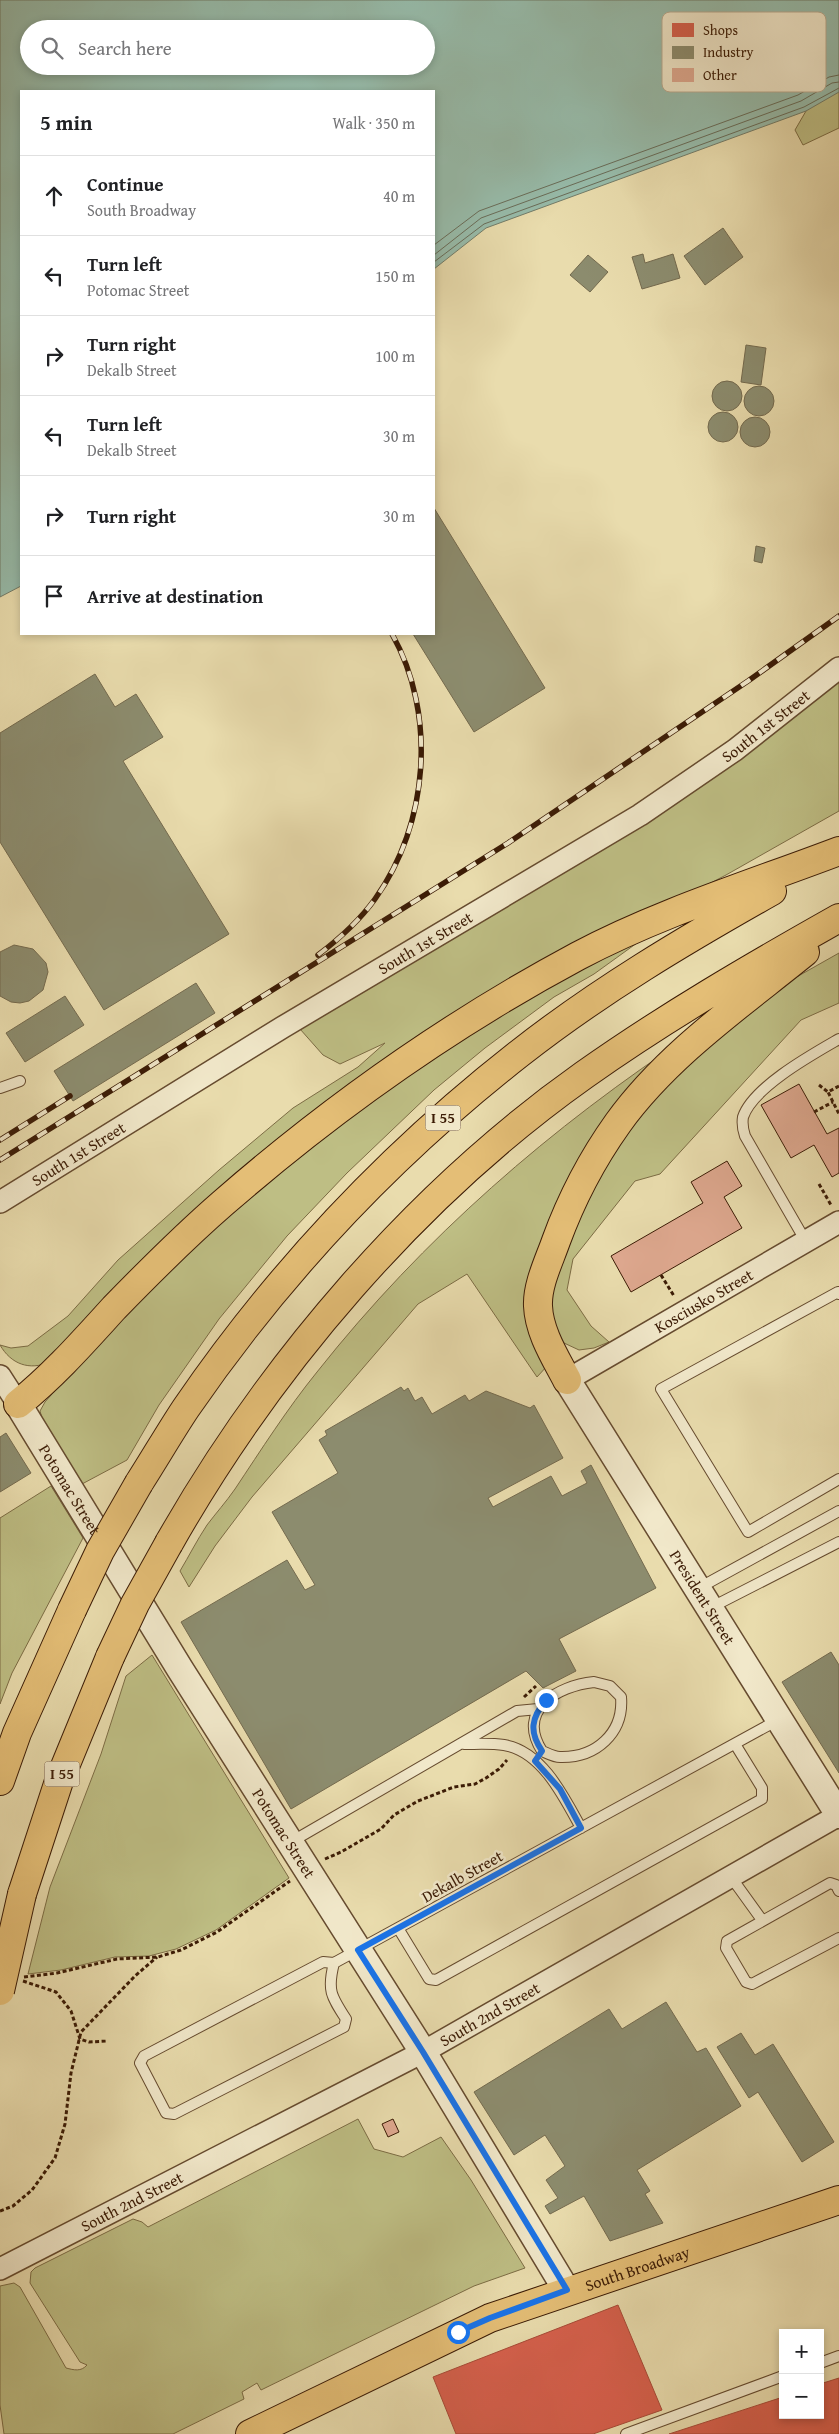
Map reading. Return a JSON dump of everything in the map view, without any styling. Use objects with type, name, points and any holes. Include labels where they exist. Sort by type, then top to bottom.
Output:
[{"type":"main road","points":[[18,1404],[64,1364],[120,1303],[221,1205],[299,1139],[414,1057],[488,1008],[578,956],[638,928],[839,852]]},
{"type":"main road","name":"I 55","points":[[0,1781],[16,1733],[72,1610],[100,1551],[139,1483],[186,1409],[213,1371],[304,1256],[370,1186],[444,1117],[520,1053],[600,995],[681,944],[839,852]]},
{"type":"main road","name":"I 55","points":[[7,1985],[22,1894],[59,1781],[110,1657],[195,1497],[248,1419],[305,1343],[370,1268],[438,1198],[506,1136],[582,1076],[661,1022],[744,971],[839,918]]},
{"type":"main road","points":[[566,1380],[547,1341],[540,1321],[538,1305],[541,1285],[563,1223],[600,1151],[618,1123],[667,1068],[839,924]]},
{"type":"main road","name":"South Broadway","points":[[250,2434],[466,2328],[567,2290],[839,2200]]},
{"type":"street","name":"South 1st Street","points":[[0,1202],[282,1027],[640,815],[735,750],[839,668]]},
{"type":"street","name":"Kosciusko Street","points":[[566,1380],[805,1240],[836,1215]]},
{"type":"street","name":"Potomac Street","points":[[0,1376],[180,1669],[423,2052],[567,2290]]},
{"type":"street","name":"President Street","points":[[566,1380],[839,1815]]},
{"type":"street","name":"South 2nd Street","points":[[0,2269],[423,2052],[839,1815]]},
{"type":"lane","points":[[805,1240],[745,1136],[743,1118],[760,1092],[807,1058],[839,1039]]},
{"type":"lane","points":[[0,1088],[20,1080]]},
{"type":"lane","points":[[839,1294],[838,1292],[661,1390],[748,1532],[839,1480]]},
{"type":"lane","points":[[703,1599],[839,1512]]},
{"type":"lane","points":[[703,1599],[839,1542]]},
{"type":"lane","points":[[594,1682],[610,1686],[621,1697],[622,1712],[617,1726],[604,1742],[582,1754],[559,1757],[542,1751],[534,1738],[534,1721],[538,1709],[546,1700],[560,1691],[577,1684],[594,1682]]},
{"type":"lane","points":[[291,1842],[518,1711],[538,1709]]},
{"type":"lane","name":"Dekalb Street","points":[[334,1963],[330,1981],[332,1997],[346,2018],[344,2027],[174,2114],[166,2113],[140,2063],[144,2056],[323,1962],[334,1963],[779,1720]]},
{"type":"lane","points":[[398,1928],[429,1979],[436,1980],[762,1800],[762,1788],[736,1744]]},
{"type":"lane","points":[[461,1745],[504,1745],[517,1749],[535,1761],[560,1789],[581,1828]]},
{"type":"lane","points":[[535,1761],[542,1751]]},
{"type":"lane","points":[[731,1877],[762,1920]]},
{"type":"lane","points":[[839,1891],[836,1885],[830,1883],[727,1941],[726,1948],[746,1982],[752,1984],[839,1938]]},
{"type":"lane","points":[[824,2361],[839,2356]]},
{"type":"lane","points":[[626,2434],[642,2431],[779,2378]]},
{"type":"path","points":[[819,1086],[828,1092],[839,1114]]},
{"type":"path","points":[[828,1092],[839,1086]]},
{"type":"path","points":[[814,1112],[833,1102]]},
{"type":"path","points":[[819,1184],[836,1215]]},
{"type":"path","points":[[661,1275],[674,1297]]},
{"type":"path","points":[[0,2211],[13,2206],[32,2190],[55,2158],[61,2143],[71,2073],[81,2032],[107,2004],[158,1957]]},
{"type":"path","points":[[7,1985],[56,1992],[71,2011],[80,2040]]},
{"type":"path","points":[[80,2040],[89,2042],[108,2041]]},
{"type":"green space","points":[[839,74],[839,128],[803,145],[795,130],[806,111],[823,92],[826,92],[826,89]]},
{"type":"green space","points":[[839,680],[839,811],[726,875],[497,994],[50,1362],[42,1365],[28,1366],[15,1361],[4,1352],[0,1345],[11,1348],[28,1346],[68,1316],[118,1260],[219,1170],[293,1108],[358,1067],[385,1043],[340,1064],[323,1055],[300,1029],[631,832]]},
{"type":"green space","points":[[637,943],[594,974],[554,997],[485,1048],[434,1090],[347,1173],[287,1236],[219,1319],[159,1405],[127,1460],[82,1484],[42,1418],[40,1411],[45,1402],[119,1317],[252,1191],[388,1087],[542,988],[587,963]]},
{"type":"green space","points":[[839,953],[839,1003],[801,1020],[660,1174],[635,1181],[573,1259],[567,1290],[591,1326],[609,1342],[594,1348],[579,1350],[564,1343],[552,1331],[548,1298],[586,1191],[667,1078],[793,979]]},
{"type":"green space","points":[[694,1033],[543,1256],[548,1365],[537,1377],[467,1274],[418,1304],[252,1497],[215,1546],[189,1587],[180,1571],[207,1525],[235,1489],[306,1386],[358,1323],[445,1231],[540,1146],[641,1069]]},
{"type":"green space","points":[[51,1486],[83,1538],[12,1673],[0,1704],[0,1518]]},
{"type":"green space","points":[[152,1655],[289,1878],[216,1930],[176,1949],[149,1956],[115,1957],[61,1970],[28,1974],[50,1887],[101,1754],[126,1676]]},
{"type":"green space","points":[[358,2119],[374,2149],[403,2157],[441,2137],[471,2180],[525,2268],[474,2286],[261,2390],[257,2383],[242,2392],[244,2399],[173,2434],[4,2434],[0,2405],[0,2286],[14,2283],[20,2287],[66,2368],[80,2370],[87,2365],[80,2362],[30,2283],[31,2272],[35,2268],[133,2219],[142,2222],[148,2227]]},
{"type":"water","points":[[0,0],[839,0],[839,92],[806,111],[486,228],[435,268],[435,90],[20,90],[20,587],[0,597]]},
{"type":"building: Shops","points":[[618,2305],[662,2410],[593,2434],[456,2434],[433,2377]]},
{"type":"building: Shops","points":[[839,2378],[839,2434],[669,2434],[779,2398],[779,2419],[824,2419],[824,2383]]},
{"type":"building: Industry","points":[[723,228],[743,257],[705,285],[684,256]]},
{"type":"building: Industry","points":[[643,254],[645,263],[673,254],[680,278],[642,289],[632,257]]},
{"type":"building: Industry","points":[[588,255],[608,272],[590,292],[570,275]]},
{"type":"building: Industry","points":[[746,345],[766,348],[761,385],[741,382]]},
{"type":"building: Industry","points":[[727,381],[738,385],[742,396],[738,407],[727,411],[716,407],[712,396],[716,385]]},
{"type":"building: Industry","points":[[759,386],[770,390],[774,401],[770,412],[759,416],[748,412],[744,401],[748,390]]},
{"type":"building: Industry","points":[[723,412],[734,416],[738,427],[734,438],[723,442],[712,438],[708,427],[712,416]]},
{"type":"building: Industry","points":[[755,417],[766,421],[770,432],[766,443],[755,447],[744,443],[740,432],[744,421]]},
{"type":"building: Industry","points":[[435,510],[545,688],[474,732],[414,635],[435,635]]},
{"type":"building: Industry","points":[[756,546],[765,548],[762,563],[754,561]]},
{"type":"building: Industry","points":[[95,674],[115,707],[136,694],[163,737],[123,761],[229,934],[104,1010],[0,842],[0,733]]},
{"type":"building: Industry","points":[[14,945],[33,949],[46,963],[48,972],[43,990],[29,1001],[20,1003],[11,1002],[0,996],[0,952]]},
{"type":"building: Industry","points":[[196,983],[215,1013],[73,1101],[54,1071]]},
{"type":"building: Industry","points":[[65,996],[84,1025],[25,1062],[6,1033]]},
{"type":"building: Industry","points":[[401,1387],[404,1391],[408,1388],[415,1401],[422,1397],[432,1414],[465,1395],[469,1401],[486,1391],[530,1408],[534,1405],[563,1458],[488,1498],[493,1507],[551,1476],[562,1496],[587,1483],[581,1471],[591,1465],[656,1588],[559,1639],[576,1671],[543,1688],[526,1671],[291,1809],[181,1622],[287,1560],[305,1590],[315,1585],[272,1512],[338,1473],[319,1440],[327,1435],[325,1431]]},
{"type":"building: Industry","points":[[6,1433],[31,1473],[0,1492],[0,1437]]},
{"type":"building: Industry","points":[[831,1652],[839,1665],[839,1773],[782,1682]]},
{"type":"building: Industry","points":[[666,2002],[697,2052],[706,2048],[741,2106],[637,2170],[650,2191],[645,2194],[663,2223],[610,2241],[584,2196],[550,2214],[545,2206],[558,2198],[546,2180],[565,2166],[545,2135],[514,2155],[474,2092],[609,2009],[622,2029]]},
{"type":"building: Industry","points":[[741,2033],[755,2055],[773,2044],[834,2142],[802,2162],[758,2092],[749,2098],[717,2047]]},
{"type":"building: Other","points":[[799,1084],[827,1134],[839,1128],[839,1173],[832,1177],[814,1145],[791,1158],[761,1105]]},
{"type":"building: Other","points":[[727,1161],[742,1186],[724,1197],[742,1228],[631,1292],[611,1256],[703,1203],[691,1182]]},
{"type":"building: Other","points":[[393,2119],[399,2132],[388,2137],[382,2124]]},
{"type":"railway","points":[[0,1160],[508,843],[748,681],[839,616]]},
{"type":"railway","points":[[318,955],[349,929],[375,899],[393,869],[407,837],[416,803],[421,768],[421,733],[416,699],[406,665],[392,635]]},
{"type":"railway","points":[[0,1140],[70,1096]]},
{"type":"route","points":[[458,2332],[490,2318],[567,2290],[423,2052],[358,1950],[581,1828],[560,1789],[535,1761],[542,1751],[534,1738],[534,1721],[538,1709],[546,1700]]}]
